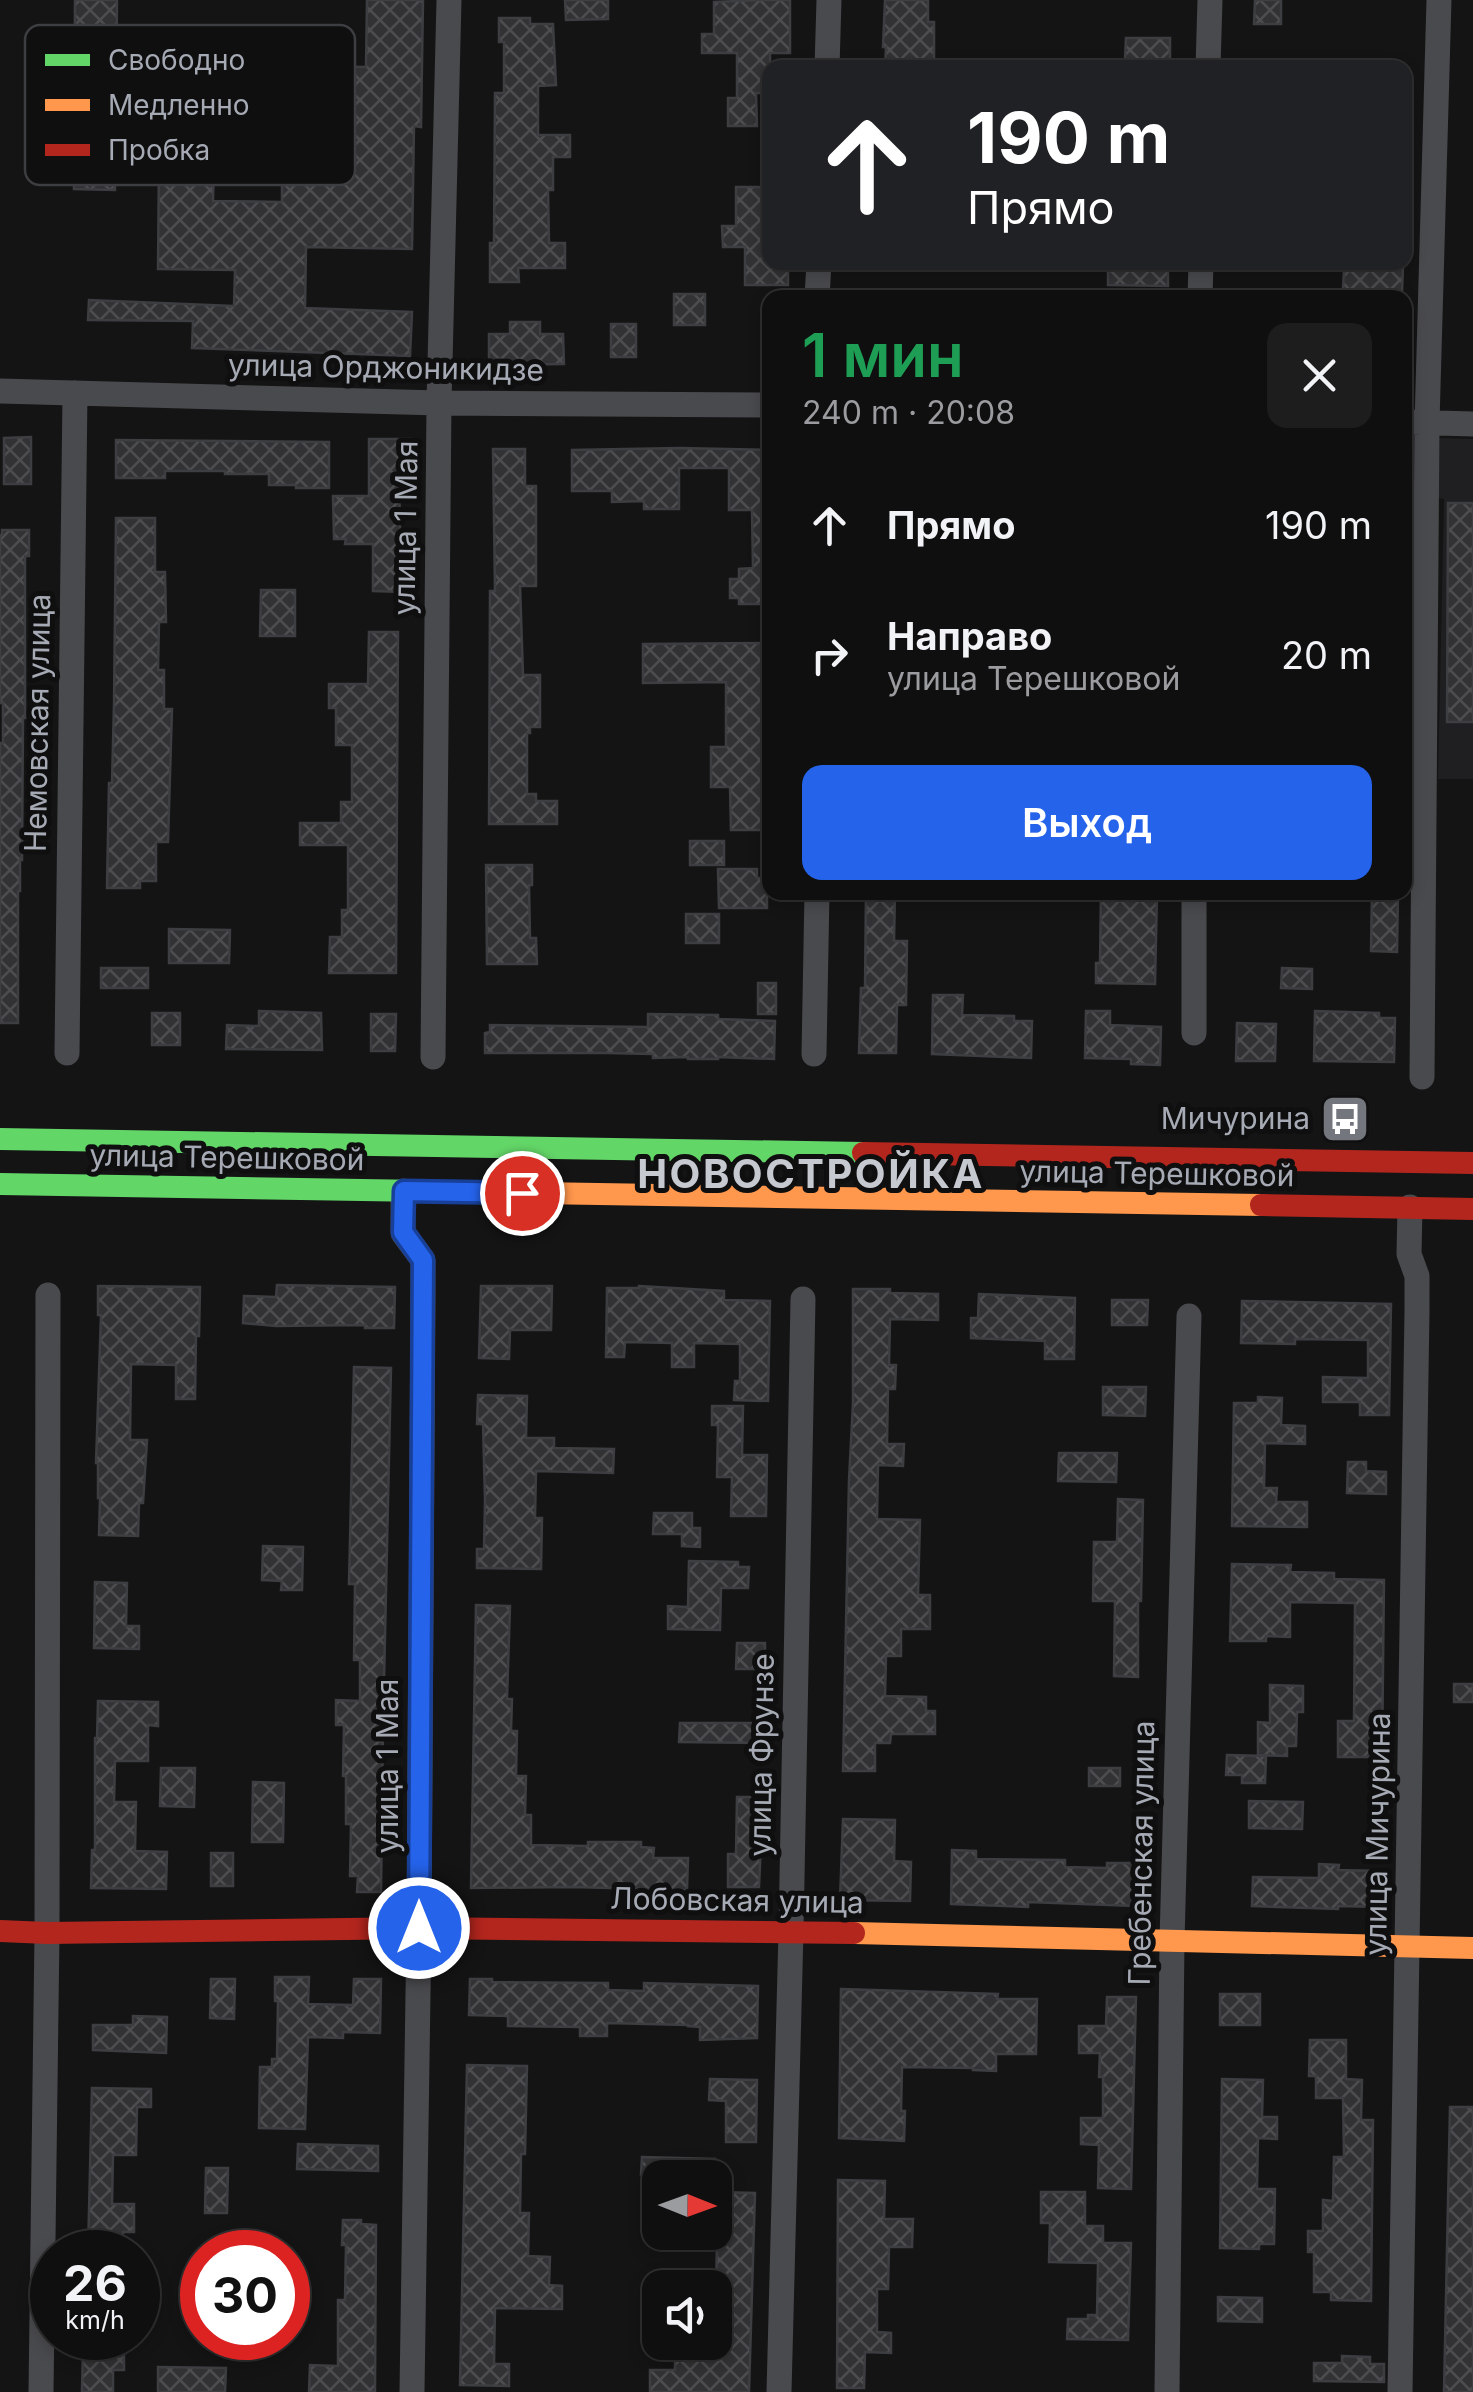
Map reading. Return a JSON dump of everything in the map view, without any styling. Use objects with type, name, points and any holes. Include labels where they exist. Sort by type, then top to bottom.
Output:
[{"type":"main road","name":"улица Терешковой","points":[[0,1139],[1473,1163]]},
{"type":"main road","name":"улица Терешковой","points":[[0,1184],[1473,1209]]},
{"type":"main road","name":"Лобовская улица","points":[[0,1931],[792,1930],[1473,1948]]},
{"type":"street","name":"улица 1 Мая","points":[[433,1056],[439,403],[450,0]]},
{"type":"street","points":[[827,60],[830,0]]},
{"type":"street","points":[[1208,60],[1210,0]]},
{"type":"street","points":[[1422,1077],[1416,423],[1439,0]]},
{"type":"street","name":"улица Орджоникидзе","points":[[0,391],[439,403],[762,405]]},
{"type":"street","name":"Немовская улица","points":[[67,1053],[75,393]]},
{"type":"street","points":[[1416,423],[1473,424]]},
{"type":"street","points":[[814,1054],[817,900]]},
{"type":"street","points":[[1194,900],[1194,1033]]},
{"type":"street","name":"улица 1 Мая","points":[[404,1191],[403,1232],[423,1260],[412,2392]]},
{"type":"street","name":"улица Мичурина","points":[[1400,2392],[1416,1276],[1409,1254],[1410,1208]]},
{"type":"street","points":[[41,2392],[48,1932],[48,1295]]},
{"type":"street","name":"улица Фрунзе","points":[[778,2392],[792,1930],[803,1300]]},
{"type":"street","name":"Гребенская улица","points":[[1167,2392],[1172,1941],[1189,1316]]},
{"type":"shaded area","points":[[1437,438],[1473,439],[1473,779],[1438,779],[1444,499],[1437,498]]},
{"type":"building","points":[[75,0],[117,0],[117,25],[75,25]]},
{"type":"building","points":[[367,0],[423,0],[421,127],[414,126],[412,249],[306,247],[305,308],[412,312],[410,356],[192,348],[193,321],[88,320],[89,300],[234,306],[235,270],[158,269],[159,185],[213,185],[213,201],[282,202],[282,185],[355,185],[355,67],[366,67]]},
{"type":"building","points":[[565,0],[608,0],[608,19],[566,20]]},
{"type":"building","points":[[790,0],[790,53],[770,53],[770,60],[762,60],[762,93],[756,93],[757,126],[728,126],[728,98],[737,98],[737,53],[702,53],[702,34],[714,34],[714,2]]},
{"type":"building","points":[[885,0],[928,0],[928,22],[934,22],[934,60],[885,60]]},
{"type":"building","points":[[1255,0],[1281,0],[1281,24],[1254,24]]},
{"type":"building","points":[[499,18],[530,18],[530,24],[553,24],[556,85],[538,86],[538,135],[570,135],[570,157],[553,157],[553,190],[548,190],[549,243],[565,243],[565,268],[518,268],[519,282],[490,282],[495,93],[504,93],[504,42],[499,42]]},
{"type":"building","points":[[1126,38],[1170,38],[1170,60],[1125,59]]},
{"type":"building","points":[[74,185],[115,185],[115,190],[74,189]]},
{"type":"building","points":[[736,187],[762,187],[762,270],[788,270],[788,285],[745,285],[745,247],[723,247],[722,226],[736,226]]},
{"type":"building","points":[[1108,270],[1168,270],[1168,286],[1108,285]]},
{"type":"building","points":[[1344,270],[1403,270],[1402,290],[1343,290]]},
{"type":"building","points":[[674,294],[705,294],[705,325],[674,325]]},
{"type":"building","points":[[510,322],[540,322],[540,334],[563,334],[564,364],[489,365],[489,334],[510,334]]},
{"type":"building","points":[[611,324],[636,324],[636,357],[611,357]]},
{"type":"building","points":[[31,437],[31,484],[4,484],[4,438]]},
{"type":"building","points":[[369,439],[411,439],[411,468],[399,468],[401,592],[373,591],[373,544],[345,544],[346,539],[334,539],[333,496],[369,496]]},
{"type":"building","points":[[116,440],[329,442],[329,488],[269,485],[269,474],[225,471],[165,471],[165,478],[116,478]]},
{"type":"building","points":[[493,449],[525,449],[525,486],[536,486],[536,586],[520,586],[523,675],[540,675],[540,727],[530,727],[527,733],[527,794],[536,794],[536,801],[557,801],[557,824],[489,824],[490,591],[495,591]]},
{"type":"building","points":[[572,450],[762,450],[762,604],[739,604],[739,598],[730,598],[730,579],[739,579],[739,569],[753,568],[752,510],[729,510],[729,468],[679,468],[679,509],[644,509],[644,501],[612,502],[612,491],[572,491]]},
{"type":"building","points":[[1448,503],[1473,503],[1473,722],[1447,722]]},
{"type":"building","points":[[116,518],[155,518],[155,572],[165,572],[166,622],[159,622],[158,670],[164,670],[164,709],[172,709],[168,842],[156,842],[156,881],[140,881],[140,888],[107,888]]},
{"type":"building","points":[[2,530],[29,530],[29,556],[25,556],[18,1023],[0,1023]]},
{"type":"building","points":[[261,590],[295,590],[295,636],[260,636]]},
{"type":"building","points":[[369,632],[398,632],[396,973],[329,973],[330,937],[342,937],[342,910],[348,910],[348,845],[300,845],[300,823],[341,823],[341,802],[352,802],[352,745],[336,745],[336,708],[329,708],[329,684],[368,684]]},
{"type":"building","points":[[762,643],[762,830],[731,830],[730,787],[711,787],[711,747],[726,747],[726,682],[643,683],[643,644]]},
{"type":"building","points":[[690,841],[724,841],[724,865],[690,865]]},
{"type":"building","points":[[486,865],[532,865],[530,938],[536,938],[537,964],[487,964]]},
{"type":"building","points":[[718,869],[757,869],[767,908],[719,908]]},
{"type":"building","points":[[866,900],[895,900],[894,941],[907,941],[906,1005],[897,1005],[896,1053],[859,1053],[861,988],[865,988]]},
{"type":"building","points":[[1101,900],[1157,900],[1155,984],[1096,983],[1096,963],[1100,963]]},
{"type":"building","points":[[1372,900],[1398,900],[1397,952],[1371,951]]},
{"type":"building","points":[[686,914],[719,914],[719,943],[686,943]]},
{"type":"building","points":[[169,929],[230,930],[229,963],[169,963]]},
{"type":"building","points":[[101,968],[148,968],[148,988],[101,988]]},
{"type":"building","points":[[1282,968],[1312,969],[1312,989],[1281,988]]},
{"type":"building","points":[[758,983],[776,983],[776,1014],[758,1014]]},
{"type":"building","points":[[933,995],[963,995],[962,1015],[1014,1016],[1014,1021],[1032,1021],[1031,1058],[932,1054]]},
{"type":"building","points":[[259,1011],[321,1013],[322,1050],[226,1049],[227,1025],[259,1026]]},
{"type":"building","points":[[1086,1011],[1110,1011],[1110,1025],[1161,1027],[1160,1065],[1131,1064],[1131,1059],[1085,1058]]},
{"type":"building","points":[[1315,1011],[1379,1013],[1379,1018],[1395,1018],[1394,1062],[1314,1061]]},
{"type":"building","points":[[152,1013],[180,1013],[180,1045],[152,1045]]},
{"type":"building","points":[[371,1014],[396,1014],[395,1051],[371,1051]]},
{"type":"building","points":[[648,1014],[775,1021],[774,1059],[485,1053],[485,1033],[490,1032],[490,1025],[648,1027]]},
{"type":"building","points":[[1237,1023],[1276,1024],[1275,1061],[1236,1061]]},
{"type":"building","points":[[277,1285],[395,1287],[394,1328],[243,1323],[244,1296],[276,1297]]},
{"type":"building","points":[[98,1286],[200,1287],[195,1399],[176,1399],[176,1365],[131,1364],[130,1440],[147,1440],[138,1536],[99,1535]]},
{"type":"building","points":[[481,1286],[552,1286],[551,1330],[510,1330],[509,1359],[479,1358]]},
{"type":"building","points":[[607,1288],[724,1291],[724,1300],[770,1301],[768,1401],[734,1400],[735,1381],[740,1381],[740,1344],[694,1343],[694,1367],[672,1367],[672,1343],[625,1342],[624,1357],[606,1357]]},
{"type":"building","points":[[853,1289],[938,1294],[938,1320],[890,1319],[889,1365],[896,1365],[895,1389],[888,1389],[887,1444],[904,1444],[903,1466],[878,1465],[877,1519],[920,1520],[918,1595],[930,1595],[930,1629],[901,1629],[901,1656],[886,1656],[885,1696],[926,1697],[926,1711],[935,1711],[935,1734],[891,1734],[890,1743],[875,1743],[875,1771],[843,1771]]},
{"type":"building","points":[[979,1294],[1075,1298],[1074,1359],[1045,1359],[1045,1341],[971,1338],[971,1318],[978,1318]]},
{"type":"building","points":[[1112,1300],[1148,1300],[1147,1325],[1112,1325]]},
{"type":"building","points":[[1242,1301],[1391,1304],[1389,1415],[1360,1415],[1360,1402],[1323,1402],[1323,1377],[1368,1378],[1368,1340],[1241,1343]]},
{"type":"building","points":[[354,1367],[391,1368],[381,1892],[357,1892],[358,1876],[350,1876],[351,1824],[346,1824],[344,1725],[336,1725],[336,1700],[360,1701],[360,1660],[354,1660],[355,1584],[349,1584]]},
{"type":"building","points":[[1103,1387],[1146,1387],[1145,1416],[1103,1415]]},
{"type":"building","points":[[478,1395],[527,1396],[526,1438],[554,1438],[554,1448],[614,1449],[613,1473],[536,1471],[535,1518],[542,1518],[541,1569],[477,1568],[477,1549],[484,1549],[485,1501],[483,1424],[477,1424]]},
{"type":"building","points":[[1258,1397],[1282,1398],[1281,1425],[1305,1426],[1305,1444],[1265,1443],[1264,1488],[1277,1488],[1276,1502],[1307,1502],[1307,1527],[1232,1526],[1234,1403],[1258,1403]]},
{"type":"building","points":[[712,1406],[743,1406],[742,1455],[767,1455],[766,1516],[731,1516],[732,1477],[717,1477],[718,1425],[712,1425]]},
{"type":"building","points":[[1059,1453],[1117,1453],[1116,1482],[1058,1481]]},
{"type":"building","points":[[1348,1462],[1366,1462],[1366,1471],[1386,1472],[1386,1494],[1347,1493]]},
{"type":"building","points":[[1118,1499],[1143,1500],[1138,1677],[1114,1676],[1115,1601],[1093,1601],[1094,1542],[1117,1542]]},
{"type":"building","points":[[654,1513],[692,1513],[692,1528],[700,1528],[700,1547],[682,1546],[682,1534],[653,1534]]},
{"type":"building","points":[[263,1546],[303,1547],[302,1590],[281,1590],[282,1581],[262,1580]]},
{"type":"building","points":[[689,1561],[738,1562],[738,1567],[749,1567],[748,1588],[721,1588],[720,1630],[668,1629],[668,1606],[688,1607]]},
{"type":"building","points":[[1232,1564],[1291,1565],[1290,1572],[1334,1573],[1334,1579],[1384,1580],[1382,1757],[1338,1757],[1338,1721],[1354,1721],[1355,1603],[1290,1602],[1290,1637],[1230,1641]]},
{"type":"building","points":[[95,1582],[127,1583],[126,1626],[139,1626],[139,1649],[94,1648]]},
{"type":"building","points":[[476,1605],[510,1606],[507,1699],[512,1699],[511,1731],[517,1731],[516,1776],[526,1776],[525,1815],[531,1815],[531,1845],[641,1842],[641,1847],[654,1848],[653,1858],[688,1858],[687,1890],[471,1888]]},
{"type":"building","points":[[737,1643],[765,1643],[765,1669],[736,1669]]},
{"type":"building","points":[[1454,1684],[1473,1684],[1473,1702],[1454,1702]]},
{"type":"building","points":[[1270,1685],[1303,1686],[1303,1712],[1297,1712],[1296,1746],[1287,1746],[1287,1756],[1258,1755],[1258,1722],[1270,1723]]},
{"type":"building","points":[[98,1701],[158,1702],[158,1726],[148,1725],[148,1761],[115,1761],[114,1802],[136,1802],[135,1851],[167,1852],[166,1889],[91,1888]]},
{"type":"building","points":[[680,1723],[762,1723],[762,1743],[679,1742]]},
{"type":"building","points":[[1227,1755],[1266,1756],[1265,1783],[1242,1783],[1242,1775],[1226,1775]]},
{"type":"building","points":[[161,1768],[195,1768],[194,1807],[160,1806]]},
{"type":"building","points":[[1089,1768],[1120,1768],[1120,1786],[1089,1786]]},
{"type":"building","points":[[253,1782],[284,1783],[283,1842],[252,1842]]},
{"type":"building","points":[[737,1797],[763,1797],[759,1887],[728,1887],[728,1854],[736,1854]]},
{"type":"building","points":[[1249,1801],[1303,1802],[1302,1829],[1249,1828]]},
{"type":"building","points":[[843,1819],[895,1820],[894,1861],[911,1862],[910,1901],[840,1900]]},
{"type":"building","points":[[952,1850],[976,1851],[976,1859],[1065,1860],[1065,1867],[1107,1868],[1107,1863],[1135,1863],[1134,1906],[951,1904]]},
{"type":"building","points":[[211,1853],[233,1853],[233,1886],[211,1886]]},
{"type":"building","points":[[1319,1864],[1339,1865],[1338,1870],[1380,1871],[1379,1907],[1252,1906],[1253,1877],[1319,1878]]},
{"type":"building","points":[[275,1977],[309,1977],[308,2004],[353,2005],[354,1979],[381,1979],[380,2033],[343,2032],[343,2038],[308,2037],[305,2129],[259,2128],[260,2067],[272,2067],[272,2059],[277,2059]]},
{"type":"building","points":[[211,1979],[235,1979],[234,2019],[210,2018]]},
{"type":"building","points":[[470,1979],[608,1983],[608,1990],[644,1991],[644,1983],[758,1986],[757,2038],[700,2040],[700,2027],[688,2025],[607,2023],[607,2036],[580,2036],[580,2027],[508,2026],[508,2016],[469,2015]]},
{"type":"building","points":[[841,1989],[998,1994],[997,1999],[1037,1999],[1036,2054],[996,2054],[996,2071],[902,2067],[904,2141],[839,2138]]},
{"type":"building","points":[[1220,1994],[1260,1994],[1260,2025],[1220,2025]]},
{"type":"building","points":[[1107,1997],[1136,1997],[1131,2189],[1098,2188],[1099,2145],[1081,2144],[1081,2118],[1103,2118],[1103,2077],[1099,2077],[1100,2053],[1079,2053],[1079,2026],[1106,2026]]},
{"type":"building","points":[[133,2016],[167,2017],[166,2053],[93,2050],[93,2025],[133,2025]]},
{"type":"building","points":[[1310,2040],[1346,2040],[1346,2079],[1362,2080],[1361,2120],[1373,2120],[1371,2301],[1331,2300],[1331,2292],[1314,2292],[1314,2252],[1308,2252],[1308,2231],[1323,2231],[1323,2200],[1333,2201],[1334,2157],[1344,2157],[1343,2098],[1316,2098],[1316,2076],[1309,2076]]},
{"type":"building","points":[[467,2065],[527,2066],[520,2213],[529,2213],[528,2256],[550,2257],[549,2285],[562,2286],[562,2309],[495,2308],[494,2364],[509,2364],[509,2386],[460,2385]]},
{"type":"building","points":[[710,2079],[757,2080],[756,2142],[726,2142],[726,2101],[709,2100]]},
{"type":"building","points":[[1222,2079],[1263,2080],[1262,2117],[1277,2117],[1277,2139],[1258,2138],[1257,2189],[1275,2189],[1274,2244],[1259,2244],[1259,2249],[1220,2248]]},
{"type":"building","points":[[92,2088],[151,2089],[151,2107],[137,2107],[136,2155],[113,2155],[112,2204],[134,2204],[134,2230],[89,2230]]},
{"type":"building","points":[[1450,2107],[1473,2107],[1473,2392],[1444,2392]]},
{"type":"building","points":[[298,2144],[378,2146],[378,2171],[297,2169]]},
{"type":"building","points":[[642,2157],[715,2159],[642,2160],[641,2175]]},
{"type":"building","points":[[206,2168],[228,2168],[227,2213],[205,2213]]},
{"type":"building","points":[[838,2180],[885,2181],[884,2219],[913,2219],[912,2247],[889,2247],[888,2289],[877,2289],[877,2332],[891,2333],[891,2353],[865,2352],[864,2388],[837,2388]]},
{"type":"building","points":[[732,2192],[755,2193],[749,2392],[650,2392],[650,2370],[675,2370],[675,2360],[732,2360],[732,2270],[716,2270],[717,2250],[732,2250]]},
{"type":"building","points":[[1041,2192],[1085,2192],[1085,2226],[1103,2226],[1103,2243],[1131,2243],[1128,2340],[1067,2339],[1068,2319],[1097,2315],[1098,2263],[1049,2262],[1050,2223],[1041,2223]]},
{"type":"building","points":[[343,2220],[376,2225],[375,2392],[309,2392],[310,2365],[338,2366],[338,2300],[345,2300]]},
{"type":"building","points":[[1218,2297],[1262,2298],[1262,2322],[1218,2321]]},
{"type":"building","points":[[1342,2356],[1370,2357],[1370,2364],[1384,2364],[1384,2382],[1314,2381],[1314,2363],[1342,2363]]},
{"type":"building","points":[[83,2360],[124,2360],[124,2370],[113,2370],[113,2392],[82,2392]]},
{"type":"building","points":[[158,2367],[226,2368],[225,2392],[158,2392]]},
{"type":"traffic: fast","points":[[0,1139],[863,1153]]},
{"type":"traffic: fast","points":[[0,1184],[423,1191]]},
{"type":"traffic: slow","points":[[423,1191],[1261,1205]]},
{"type":"traffic: slow","points":[[854,1933],[1473,1948]]},
{"type":"traffic: jam","points":[[863,1153],[1473,1163]]},
{"type":"traffic: jam","points":[[1261,1205],[1473,1209]]},
{"type":"traffic: jam","points":[[0,1931],[419,1928],[854,1933]]},
{"type":"place","name":"Мичурина","points":[[1345,1119]]},
{"type":"district","name":"НОВОСТРОЙКА","points":[[811,1174]]},
{"type":"route","points":[[419,1928],[423,1260],[403,1232],[404,1191],[522,1193]]}]
